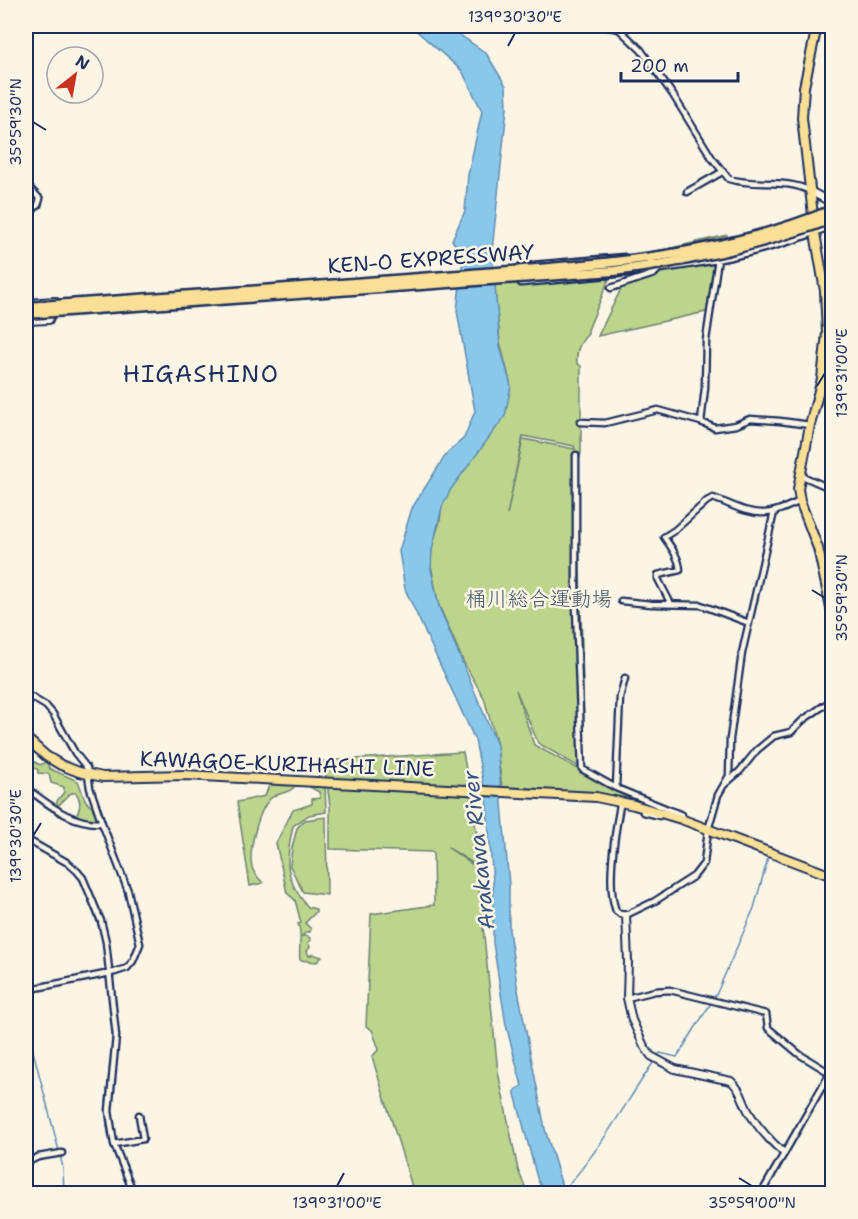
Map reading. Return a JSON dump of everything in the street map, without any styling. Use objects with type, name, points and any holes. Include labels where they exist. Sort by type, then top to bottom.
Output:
[{"type":"highway","name":"KEN-O EXPRESSWAY","points":[[26,305],[460,275],[656,258],[745,240],[832,210]]},
{"type":"highway","name":"KEN-O EXPRESSWAY","points":[[26,314],[614,271],[656,266],[747,246],[832,219]]},
{"type":"main road","points":[[817,26],[801,102],[815,233],[825,291],[827,333],[822,379],[810,425],[798,489],[800,501],[818,548],[832,613]]},
{"type":"main road","name":"KAWAGOE-KURIHASHI LINE","points":[[26,738],[54,761],[87,774],[114,777],[201,775],[608,799],[681,819],[832,876]]},
{"type":"street","points":[[604,26],[619,29],[641,50],[722,172],[729,179],[770,185],[792,184],[832,204]]},
{"type":"street","points":[[687,192],[722,172]]},
{"type":"street","points":[[26,184],[40,199],[38,205],[26,217]]},
{"type":"street","points":[[832,204],[779,225],[722,241],[636,256],[521,266],[521,283],[658,270],[718,261],[772,248],[832,226]]},
{"type":"street","points":[[700,422],[705,388],[706,340],[722,241]]},
{"type":"street","points":[[578,260],[580,278]]},
{"type":"street","points":[[611,288],[654,274],[658,270]]},
{"type":"street","points":[[26,305],[56,302],[49,320],[26,321]]},
{"type":"street","points":[[827,333],[832,325]]},
{"type":"street","points":[[580,422],[605,423],[658,410],[714,428],[736,425],[750,419],[810,425]]},
{"type":"street","points":[[576,455],[576,607],[582,769],[622,791],[682,815],[680,822],[643,812]]},
{"type":"street","points":[[800,475],[832,489]]},
{"type":"street","points":[[671,604],[658,575],[680,570],[680,567],[675,552],[664,537],[707,501],[713,498],[762,514],[774,512],[800,501]]},
{"type":"street","points":[[620,805],[612,853],[613,895],[616,911],[626,915],[655,901],[694,876],[704,862],[708,830],[718,795],[729,776],[730,739],[737,687],[748,623],[770,537],[774,512]]},
{"type":"street","points":[[621,601],[701,605],[748,623]]},
{"type":"street","points":[[616,788],[620,697],[625,678]]},
{"type":"street","points":[[26,694],[46,706],[53,714],[75,753],[87,768],[102,824],[128,891],[140,944],[138,954],[130,965],[123,969],[26,990]]},
{"type":"street","points":[[725,784],[740,771],[757,750],[774,736],[792,732],[803,720],[832,699]]},
{"type":"street","points":[[26,789],[67,817],[90,824],[102,824]]},
{"type":"street","points":[[621,798],[622,791]]},
{"type":"street","points":[[26,840],[68,864],[83,878],[101,921],[106,942],[116,1036],[109,1111],[114,1144],[134,1194]]},
{"type":"street","points":[[626,915],[627,998],[632,1020],[651,1056],[675,1070],[731,1081],[737,1086],[756,1124],[784,1153]]},
{"type":"street","points":[[627,998],[670,990],[694,994],[766,1014],[768,1028],[792,1049],[831,1072],[784,1153],[764,1193]]},
{"type":"street","points":[[114,1144],[143,1139],[139,1115]]},
{"type":"street","points":[[26,1163],[38,1157],[62,1153]]},
{"type":"green space","points":[[727,235],[710,311],[598,336],[637,256]]},
{"type":"green space","name":"桶川総合運動場","points":[[609,279],[588,334],[579,347],[577,359],[577,363],[581,366],[581,453],[578,465],[578,484],[585,770],[577,501],[582,769],[538,743],[516,690],[534,745],[639,802],[588,793],[502,787],[496,741],[484,698],[463,661],[438,603],[431,565],[432,546],[440,521],[442,503],[451,485],[505,411],[510,382],[500,342],[494,280]],"holes":[[[523,436],[574,446],[575,449],[523,439],[507,515]]]},
{"type":"green space","points":[[463,752],[482,864],[477,866],[447,847],[477,868],[498,1072],[518,1170],[528,1193],[404,1193],[413,1190],[372,1057],[379,1049],[372,1030],[366,1026],[371,914],[434,905],[433,852],[330,849],[330,806],[324,761]]},
{"type":"green space","points":[[35,762],[40,765],[46,762],[50,769],[78,781],[85,799],[96,812],[97,822],[75,818],[80,806],[76,793],[71,793],[57,807],[57,801],[64,792],[64,787],[51,783],[49,774],[38,773],[38,770],[32,766]]},
{"type":"green space","points":[[270,783],[325,785],[326,812],[309,815],[293,826],[288,860],[288,870],[294,888],[308,907],[316,909],[316,912],[305,923],[311,929],[310,932],[302,936],[308,936],[311,940],[308,942],[309,956],[313,954],[322,957],[317,962],[300,960],[298,924],[301,923],[295,900],[287,893],[276,843],[293,810],[312,804],[312,799],[320,798],[319,792],[308,786],[295,786],[270,799],[255,831],[251,851],[252,867],[263,883],[250,886],[237,802],[265,796]]},
{"type":"green space","points":[[326,817],[327,895],[303,892],[290,866],[297,828],[305,820]]},
{"type":"water","points":[[411,26],[447,26],[486,53],[506,86],[507,108],[492,251],[500,346],[511,386],[505,416],[451,489],[442,507],[432,550],[431,569],[439,607],[497,745],[509,885],[509,930],[517,985],[545,1129],[564,1193],[544,1193],[537,1178],[515,1094],[515,1090],[522,1086],[506,1025],[493,943],[493,882],[486,796],[475,740],[405,589],[399,551],[412,508],[447,453],[464,438],[475,411],[457,311],[463,258],[452,240],[465,211],[468,175],[482,111],[462,71]]},
{"type":"waterway","points":[[26,843],[65,864],[75,872],[83,885],[103,938],[110,1005]]},
{"type":"waterway","points":[[657,1056],[660,1053],[677,1057],[716,995],[754,908],[768,858]]},
{"type":"waterway","points":[[112,1022],[107,1127],[112,1147],[126,1181]]},
{"type":"waterway","points":[[26,1024],[59,1151]]},
{"type":"waterway","points":[[560,1194],[587,1163],[655,1060]]},
{"type":"waterway","points":[[60,1155],[64,1194]]},
{"type":"district","name":"HIGASHINO","points":[[201,374]]},
{"type":"water label","name":"Arakawa River","points":[[478,850]]}]
